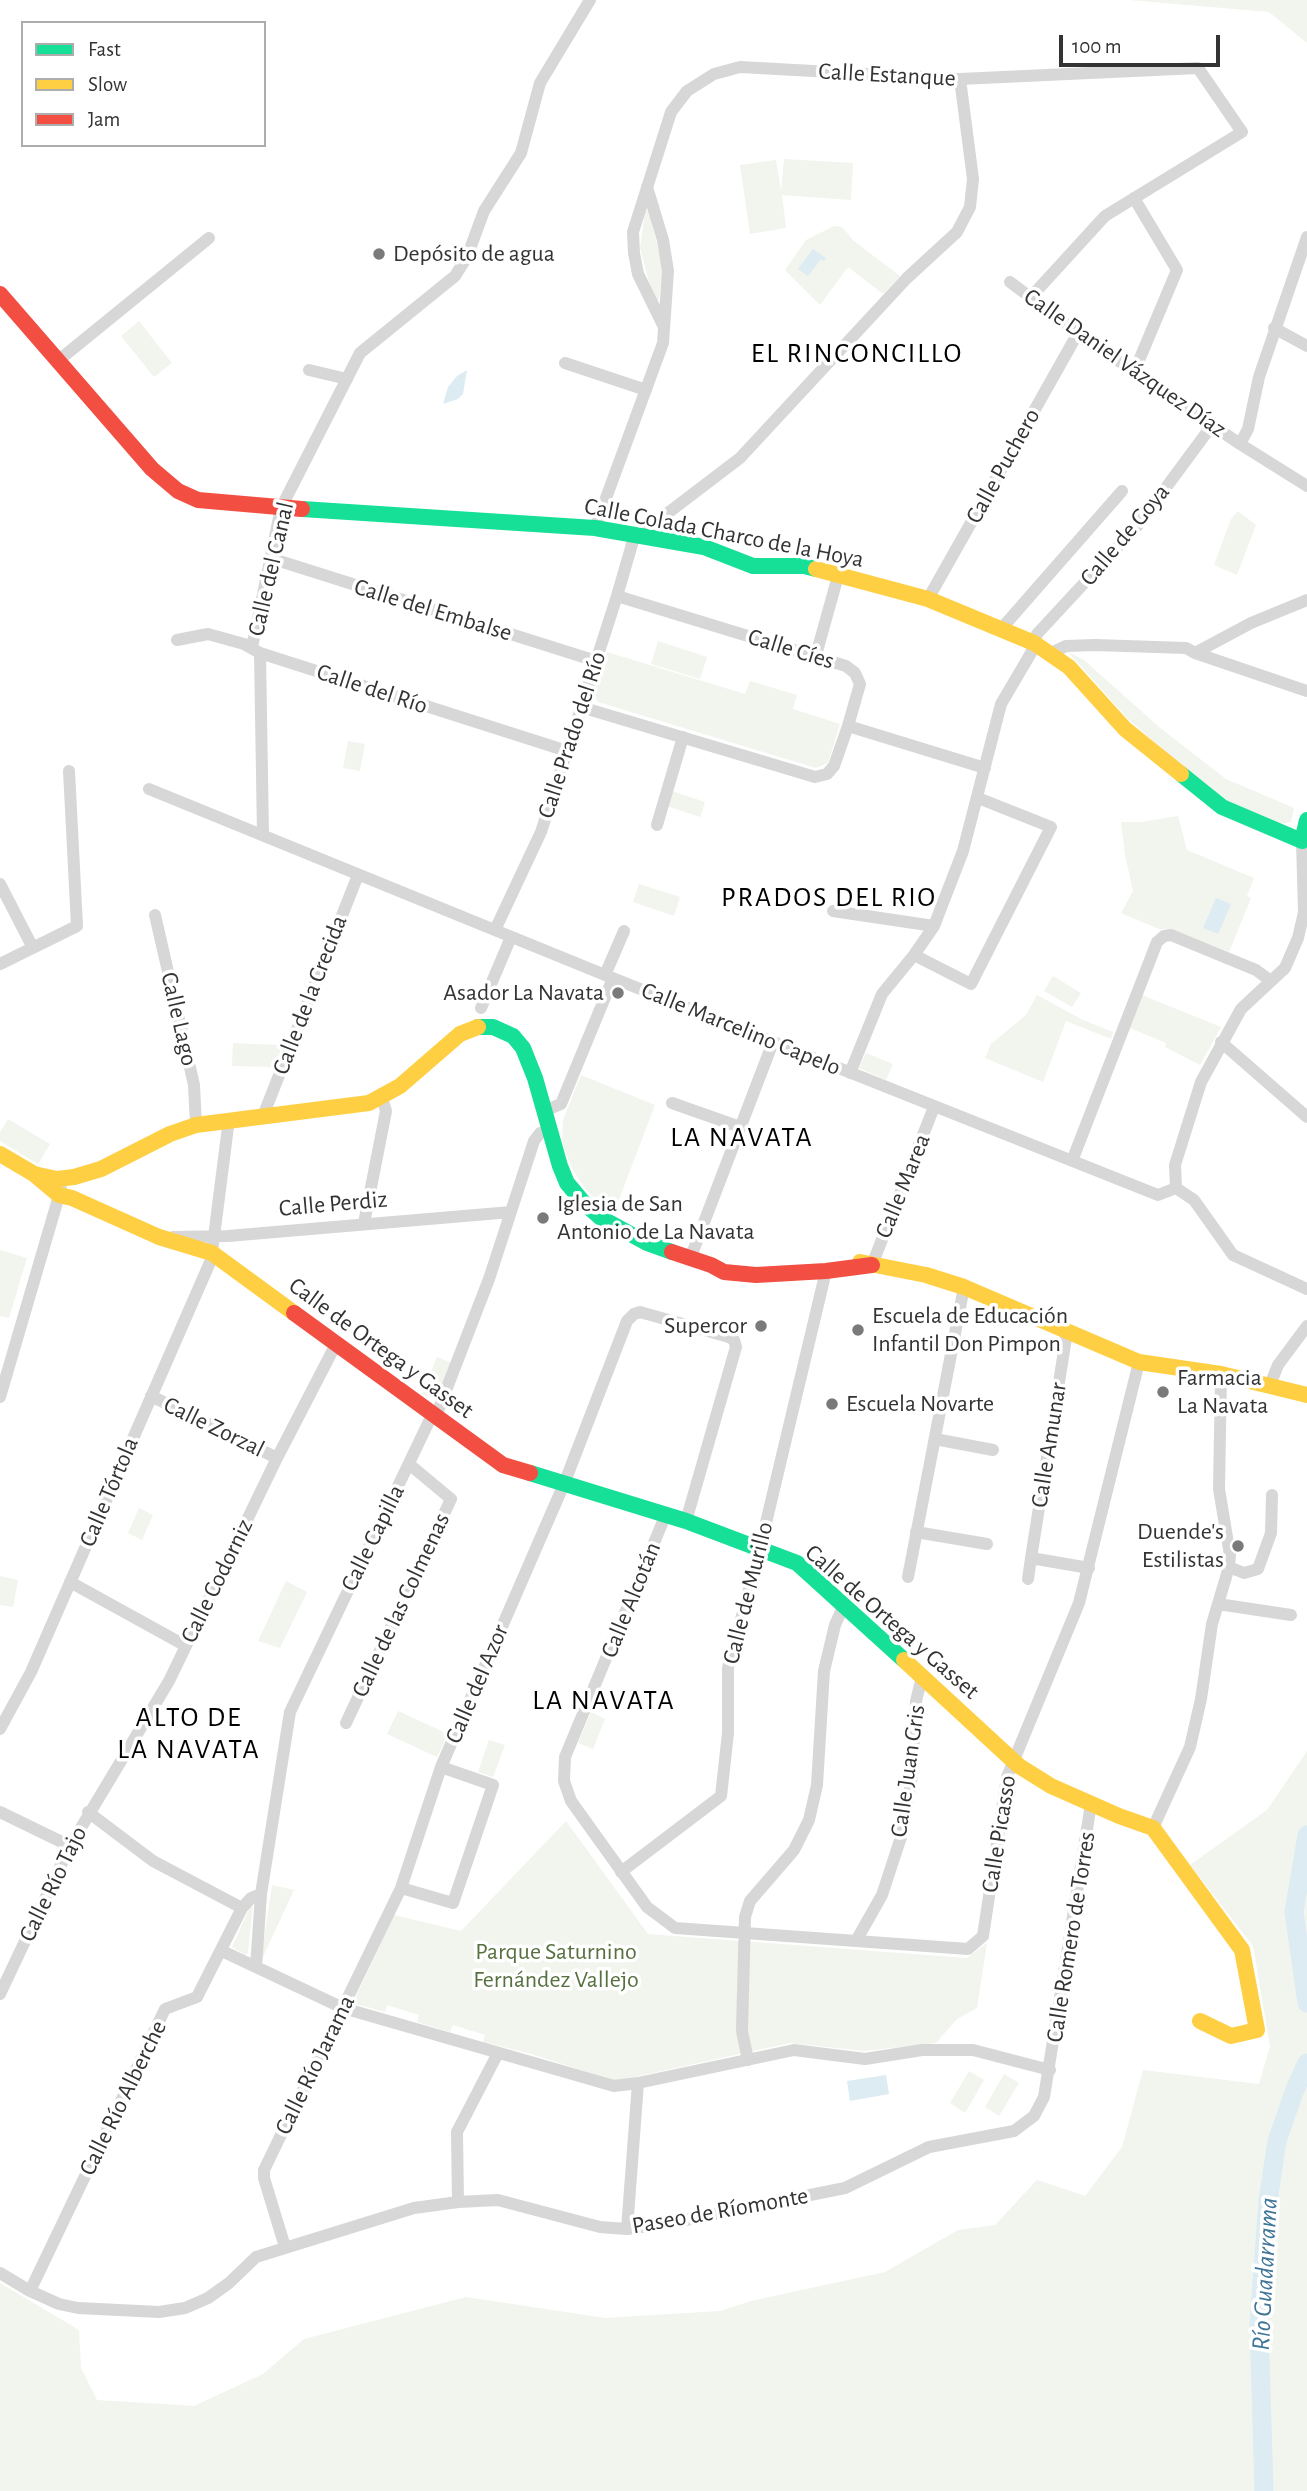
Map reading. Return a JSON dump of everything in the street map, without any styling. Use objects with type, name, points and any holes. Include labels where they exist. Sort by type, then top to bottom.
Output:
[{"type":"street","name":"Calle del Canal","points":[[263,835],[256,650],[270,558],[281,508],[360,353],[455,276],[467,257],[484,211],[522,153],[541,83],[590,0]]},
{"type":"street","name":"Calle Estanque","points":[[663,326],[638,274],[633,232],[671,112],[687,91],[714,74],[740,67],[960,79],[1198,68],[1242,132],[1134,198]]},
{"type":"street","points":[[637,535],[740,458],[907,278],[957,232],[970,207],[973,179],[960,79]]},
{"type":"street","points":[[595,528],[663,343],[668,271],[663,240],[646,187]]},
{"type":"street","points":[[1030,298],[1105,216],[1134,198],[1177,270],[1135,370]]},
{"type":"street","points":[[1240,444],[1248,429],[1259,377],[1274,328],[1307,237]]},
{"type":"street","points":[[59,360],[209,238]]},
{"type":"street","name":"Calle Daniel Vázquez Díaz","points":[[1010,282],[1078,333],[1240,444],[1307,486]]},
{"type":"street","name":"Calle Colada Charco de la Hoya","points":[[0,294],[152,469],[178,491],[198,500],[281,508],[595,528],[704,547],[753,566],[804,566],[928,599],[1002,628],[1051,653],[1069,667],[1125,729],[1222,807],[1302,841]]},
{"type":"street","points":[[1274,328],[1307,345]]},
{"type":"street","name":"Calle Puchero","points":[[928,599],[1078,333]]},
{"type":"street","points":[[565,363],[646,390]]},
{"type":"street","points":[[309,370],[347,379]]},
{"type":"street","name":"Calle de Goya","points":[[850,1073],[882,994],[934,926],[963,851],[1001,704],[1031,653],[1037,634],[1139,524],[1213,424]]},
{"type":"street","points":[[1002,628],[1122,491]]},
{"type":"street","name":"Calle Prado del Río","points":[[495,930],[541,832],[637,535]]},
{"type":"street","name":"Calle del Embalse","points":[[270,558],[596,661]]},
{"type":"street","points":[[816,655],[838,576]]},
{"type":"street","name":"Calle Cíes","points":[[581,707],[815,777],[827,774],[834,766],[848,726],[859,684],[856,673],[846,666],[617,596]]},
{"type":"street","points":[[1195,653],[1251,623],[1307,600]]},
{"type":"street","name":"Calle del Río","points":[[177,640],[208,634],[567,751]]},
{"type":"street","points":[[1051,653],[1066,646],[1095,645],[1186,649],[1307,691]]},
{"type":"street","points":[[848,726],[985,768]]},
{"type":"street","points":[[657,825],[683,737]]},
{"type":"street","points":[[0,964],[76,926],[69,771]]},
{"type":"street","name":"Calle Marcelino Capelo","points":[[149,789],[511,937],[1158,1195],[1176,1188]]},
{"type":"street","points":[[914,955],[971,984],[1051,827],[978,798]]},
{"type":"street","points":[[1307,820],[1302,841],[1304,912],[1298,937],[1285,968],[1241,1009],[1221,1042],[1201,1082],[1175,1165],[1176,1188],[1194,1200],[1233,1255],[1307,1289]]},
{"type":"street","name":"Calle de la Crecida","points":[[263,1116],[358,875]]},
{"type":"street","points":[[0,884],[33,948]]},
{"type":"street","points":[[833,911],[934,926]]},
{"type":"street","name":"Calle Lago","points":[[155,915],[194,1085],[196,1125]]},
{"type":"street","points":[[544,1111],[561,1104],[624,931]]},
{"type":"street","points":[[1072,1161],[1157,942],[1164,936],[1171,935],[1256,970],[1271,981]]},
{"type":"street","points":[[481,1008],[511,937]]},
{"type":"street","points":[[0,1397],[65,1187],[170,1134],[196,1125],[353,1106],[382,1098],[411,1077],[460,1034],[486,1026],[506,1032],[523,1048],[531,1063],[564,1175],[583,1202],[601,1218],[623,1231],[718,1269],[756,1275],[872,1265]]},
{"type":"street","points":[[690,1259],[773,1042]]},
{"type":"street","points":[[1221,1042],[1307,1117]]},
{"type":"street","points":[[364,1223],[386,1111],[382,1098]]},
{"type":"street","points":[[672,1103],[740,1128]]},
{"type":"street","name":"Calle Marea","points":[[872,1265],[934,1107]]},
{"type":"street","name":"Calle Tórtola","points":[[0,1729],[31,1672],[211,1260],[229,1119]]},
{"type":"street","name":"Calle Capilla","points":[[256,1967],[261,1894],[290,1712],[432,1415],[438,1411],[489,1279],[534,1141],[540,1133],[550,1131]]},
{"type":"street","name":"Calle Perdiz","points":[[0,1154],[159,1237],[213,1245],[364,1223],[511,1212]]},
{"type":"street","name":"Calle de Ortega y Gasset","points":[[213,1245],[336,1345],[432,1415],[443,1419],[503,1465],[666,1514],[797,1563],[1019,1766],[1051,1786],[1153,1828]]},
{"type":"street","points":[[718,1269],[755,1269],[827,1259],[926,1275],[964,1287],[1139,1362],[1221,1374],[1307,1395]]},
{"type":"street","points":[[826,1270],[851,1261]]},
{"type":"street","points":[[770,1265],[784,1268],[821,1265],[826,1270]]},
{"type":"street","name":"Calle de Murillo","points":[[621,1872],[721,1796],[728,1732],[728,1668],[760,1548],[826,1270]]},
{"type":"street","points":[[908,1577],[964,1287]]},
{"type":"street","name":"Calle del Azor","points":[[401,1888],[441,1768],[564,1484],[628,1321],[640,1312],[729,1337],[734,1340],[736,1346],[686,1521]]},
{"type":"street","points":[[1270,1385],[1278,1365],[1307,1326]]},
{"type":"street","name":"Calle Amunar","points":[[1028,1580],[1067,1332]]},
{"type":"street","name":"Calle Codorniz","points":[[88,1812],[169,1681],[277,1458],[336,1345]]},
{"type":"street","name":"Calle Picasso","points":[[621,1872],[647,1907],[675,1928],[968,1949],[983,1936],[1007,1777],[1012,1759],[1079,1603],[1139,1362]]},
{"type":"street","points":[[1200,2021],[1231,2036],[1257,2030],[1242,1950],[1153,1828],[1190,1747],[1201,1699],[1212,1624],[1229,1567],[1230,1555],[1219,1489],[1221,1374]]},
{"type":"street","name":"Calle Zorzal","points":[[151,1396],[277,1458]]},
{"type":"street","points":[[935,1439],[993,1450]]},
{"type":"street","name":"Calle de las Colmenas","points":[[345,1723],[451,1499],[409,1464]]},
{"type":"street","points":[[1229,1567],[1244,1573],[1258,1569],[1271,1533],[1272,1495]]},
{"type":"street","name":"Calle Alcotán","points":[[621,1872],[571,1801],[564,1781],[565,1757],[666,1514]]},
{"type":"street","points":[[916,1532],[986,1544]]},
{"type":"street","points":[[1031,1558],[1089,1568]]},
{"type":"street","points":[[70,1583],[186,1646]]},
{"type":"street","points":[[1218,1604],[1291,1615]]},
{"type":"street","points":[[748,2060],[742,2032],[745,1917],[750,1901],[794,1850],[809,1821],[817,1785],[824,1671],[835,1625],[844,1605]]},
{"type":"street","name":"Calle Juan Gris","points":[[856,1941],[882,1895],[902,1834],[912,1776],[916,1701],[922,1677]]},
{"type":"street","points":[[401,1888],[453,1903],[493,1785],[441,1768]]},
{"type":"street","name":"Calle Romero de Torres","points":[[1050,2070],[1091,1804]]},
{"type":"street","points":[[0,1812],[70,1846]]},
{"type":"street","points":[[88,1812],[153,1861],[242,1908]]},
{"type":"street","name":"Calle Río Tajo","points":[[0,1994],[88,1812]]},
{"type":"street","name":"Calle Río Jarama","points":[[285,2246],[264,2178],[264,2170],[401,1888]]},
{"type":"street","name":"Calle Río Alberche","points":[[30,2291],[165,2009],[197,1997],[242,1908],[251,1898],[261,1894]]},
{"type":"street","points":[[222,1951],[343,2008],[614,2086],[794,2050],[865,2059],[922,2050],[973,2050],[1050,2070]]},
{"type":"street","points":[[458,2202],[457,2132],[498,2053]]},
{"type":"street","name":"Paseo de Ríomonte","points":[[0,2273],[59,2304],[138,2312],[185,2308],[208,2298],[229,2283],[256,2257],[414,2208],[498,2200],[600,2227],[626,2229],[676,2222],[845,2188],[929,2147],[1014,2131],[1034,2116],[1044,2097],[1050,2070]]},
{"type":"street","points":[[626,2229],[638,2083]]},
{"type":"green space","points":[[1129,0],[1307,0],[1307,43],[1269,12]]},
{"type":"green space","points":[[784,159],[853,163],[851,200],[782,195],[786,228],[750,234],[740,165],[776,160],[781,191]]},
{"type":"green space","points":[[648,210],[663,266],[659,300],[656,299],[649,282],[640,248],[645,212]]},
{"type":"green space","points":[[834,226],[842,227],[854,241],[900,276],[883,294],[848,267],[820,305],[785,270],[806,240]]},
{"type":"green space","points":[[139,321],[172,363],[154,377],[121,336]]},
{"type":"green space","points":[[1238,511],[1256,525],[1237,575],[1214,565],[1231,519]]},
{"type":"green space","points":[[658,641],[707,657],[700,679],[651,664]]},
{"type":"green space","points":[[607,652],[745,694],[750,681],[797,695],[793,709],[840,724],[828,763],[816,768],[598,702],[593,694]]},
{"type":"green space","points":[[1068,652],[1084,660],[1159,727],[1226,779],[1294,808],[1291,822],[1277,824],[1228,806],[1128,719]]},
{"type":"green space","points":[[348,741],[365,744],[360,771],[343,768]]},
{"type":"green space","points":[[672,791],[705,802],[700,817],[667,806]]},
{"type":"green space","points":[[1178,816],[1187,850],[1254,878],[1247,896],[1251,898],[1229,952],[1171,929],[1159,929],[1121,913],[1133,891],[1121,822]]},
{"type":"green space","points":[[639,884],[680,897],[674,916],[633,902]]},
{"type":"green space","points":[[1053,976],[1081,993],[1072,1007],[1044,991]]},
{"type":"green space","points":[[1037,995],[1083,1020],[1113,1032],[1111,1039],[1066,1021],[1043,1082],[985,1058],[991,1044],[1026,1015]]},
{"type":"green space","points":[[1142,995],[1221,1027],[1200,1065],[1165,1047],[1166,1043],[1130,1028]]},
{"type":"green space","points":[[233,1043],[283,1045],[274,1067],[232,1066]]},
{"type":"green space","points":[[866,1053],[893,1064],[886,1080],[859,1068]]},
{"type":"green space","points":[[581,1075],[655,1105],[615,1210],[604,1207],[586,1190],[573,1170],[562,1141],[563,1120]]},
{"type":"green space","points":[[8,1119],[50,1144],[38,1164],[0,1141],[0,1132]]},
{"type":"green space","points":[[0,1250],[27,1258],[9,1318],[0,1316]]},
{"type":"green space","points":[[437,1357],[452,1363],[438,1400],[422,1394]]},
{"type":"green space","points":[[139,1508],[153,1515],[142,1540],[128,1533]]},
{"type":"green space","points":[[0,1576],[18,1580],[13,1607],[0,1605]]},
{"type":"green space","points":[[286,1581],[307,1592],[280,1648],[258,1641]]},
{"type":"green space","points":[[398,1711],[448,1734],[437,1757],[387,1734]]},
{"type":"green space","points":[[591,1712],[605,1719],[593,1749],[578,1743]]},
{"type":"green space","points":[[489,1740],[505,1745],[493,1777],[478,1772]]},
{"type":"green space","points":[[1307,1751],[1307,2491],[0,2491],[0,2283],[79,2330],[81,2368],[97,2400],[194,2406],[263,2374],[304,2339],[466,2297],[605,2318],[720,2311],[751,2301],[885,2272],[958,2230],[995,2225],[1037,2180],[1085,2196],[1122,2147],[1143,2070],[1259,2084],[1270,2046],[1253,1946],[1190,1865],[1267,1810]]},
{"type":"green space","name":"Parque Saturnino Fernández Vallejo","points":[[566,1821],[648,1934],[967,1958],[987,1943],[977,2008],[957,2019],[936,2043],[864,2051],[790,2043],[616,2081],[528,2053],[483,2042],[485,2035],[453,2025],[450,2032],[417,2022],[419,2015],[387,2005],[385,2012],[353,2003],[394,1915],[461,1931]]},
{"type":"green space","points":[[272,1885],[294,1890],[261,1961],[261,1959]]},
{"type":"green space","points":[[253,1906],[248,1953],[245,1955],[232,1947],[250,1907]]},
{"type":"green space","points":[[969,2071],[984,2080],[965,2113],[950,2103]]},
{"type":"green space","points":[[1004,2074],[1019,2083],[999,2116],[985,2107]]},
{"type":"shaded area","points":[[813,249],[826,258],[824,261],[821,259],[808,276],[798,269]]},
{"type":"shaded area","points":[[467,370],[463,394],[458,399],[443,404],[448,387],[457,376]]},
{"type":"shaded area","points":[[1216,898],[1231,904],[1218,934],[1203,928]]},
{"type":"shaded area","points":[[886,2075],[889,2094],[850,2101],[847,2081]]},
{"type":"waterway","name":"Río Guadarrama","points":[[1307,1835],[1294,1912],[1307,2003]]},
{"type":"waterway","name":"Río Guadarrama","points":[[1264,2491],[1259,2324],[1268,2201],[1277,2141],[1307,2063]]},
{"type":"traffic: fast","points":[[302,509],[595,528],[704,547],[753,566],[804,566],[816,569]]},
{"type":"traffic: fast","points":[[1181,774],[1222,807],[1302,841],[1307,820]]},
{"type":"traffic: fast","points":[[478,1027],[493,1027],[513,1036],[523,1048],[535,1078],[560,1166],[567,1183],[583,1202],[601,1218],[647,1243],[672,1252]]},
{"type":"traffic: fast","points":[[530,1473],[686,1521],[797,1563],[904,1660]]},
{"type":"traffic: slow","points":[[816,569],[928,599],[1034,643],[1069,667],[1125,729],[1181,774]]},
{"type":"traffic: slow","points":[[0,1154],[34,1174],[57,1179],[74,1177],[101,1169],[170,1134],[196,1125],[369,1103],[400,1086],[460,1034],[478,1027]]},
{"type":"traffic: slow","points":[[34,1174],[59,1195],[72,1198],[159,1237],[212,1253],[294,1313]]},
{"type":"traffic: slow","points":[[860,1262],[926,1275],[964,1287],[1139,1362],[1221,1374],[1307,1395]]},
{"type":"traffic: slow","points":[[904,1660],[1019,1766],[1051,1786],[1153,1828],[1242,1950],[1257,2030],[1231,2036],[1200,2021]]},
{"type":"traffic: jam","points":[[0,294],[152,469],[178,491],[198,500],[302,509]]},
{"type":"traffic: jam","points":[[672,1252],[724,1272],[756,1275],[872,1265]]},
{"type":"traffic: jam","points":[[294,1313],[503,1465],[530,1473]]},
{"type":"place","name":"Depósito de agua","points":[[379,254]]},
{"type":"place","name":"Asador La Navata","points":[[618,993]]},
{"type":"place","name":"Iglesia de San Antonio de La Navata","points":[[543,1218]]},
{"type":"place","name":"Supercor","points":[[761,1326]]},
{"type":"place","name":"Escuela de Educación Infantil Don Pimpon","points":[[858,1330]]},
{"type":"place","name":"Farmacia La Navata","points":[[1163,1392]]},
{"type":"place","name":"Escuela Novarte","points":[[832,1404]]},
{"type":"place","name":"Duende's Estilistas","points":[[1238,1546]]},
{"type":"district","name":"EL RINCONCILLO","points":[[857,354]]},
{"type":"district","name":"PRADOS DEL RIO","points":[[829,898]]},
{"type":"district","name":"LA NAVATA","points":[[742,1138]]},
{"type":"district","name":"LA NAVATA","points":[[604,1701]]},
{"type":"district","name":"ALTO DE LA NAVATA","points":[[189,1734]]}]
